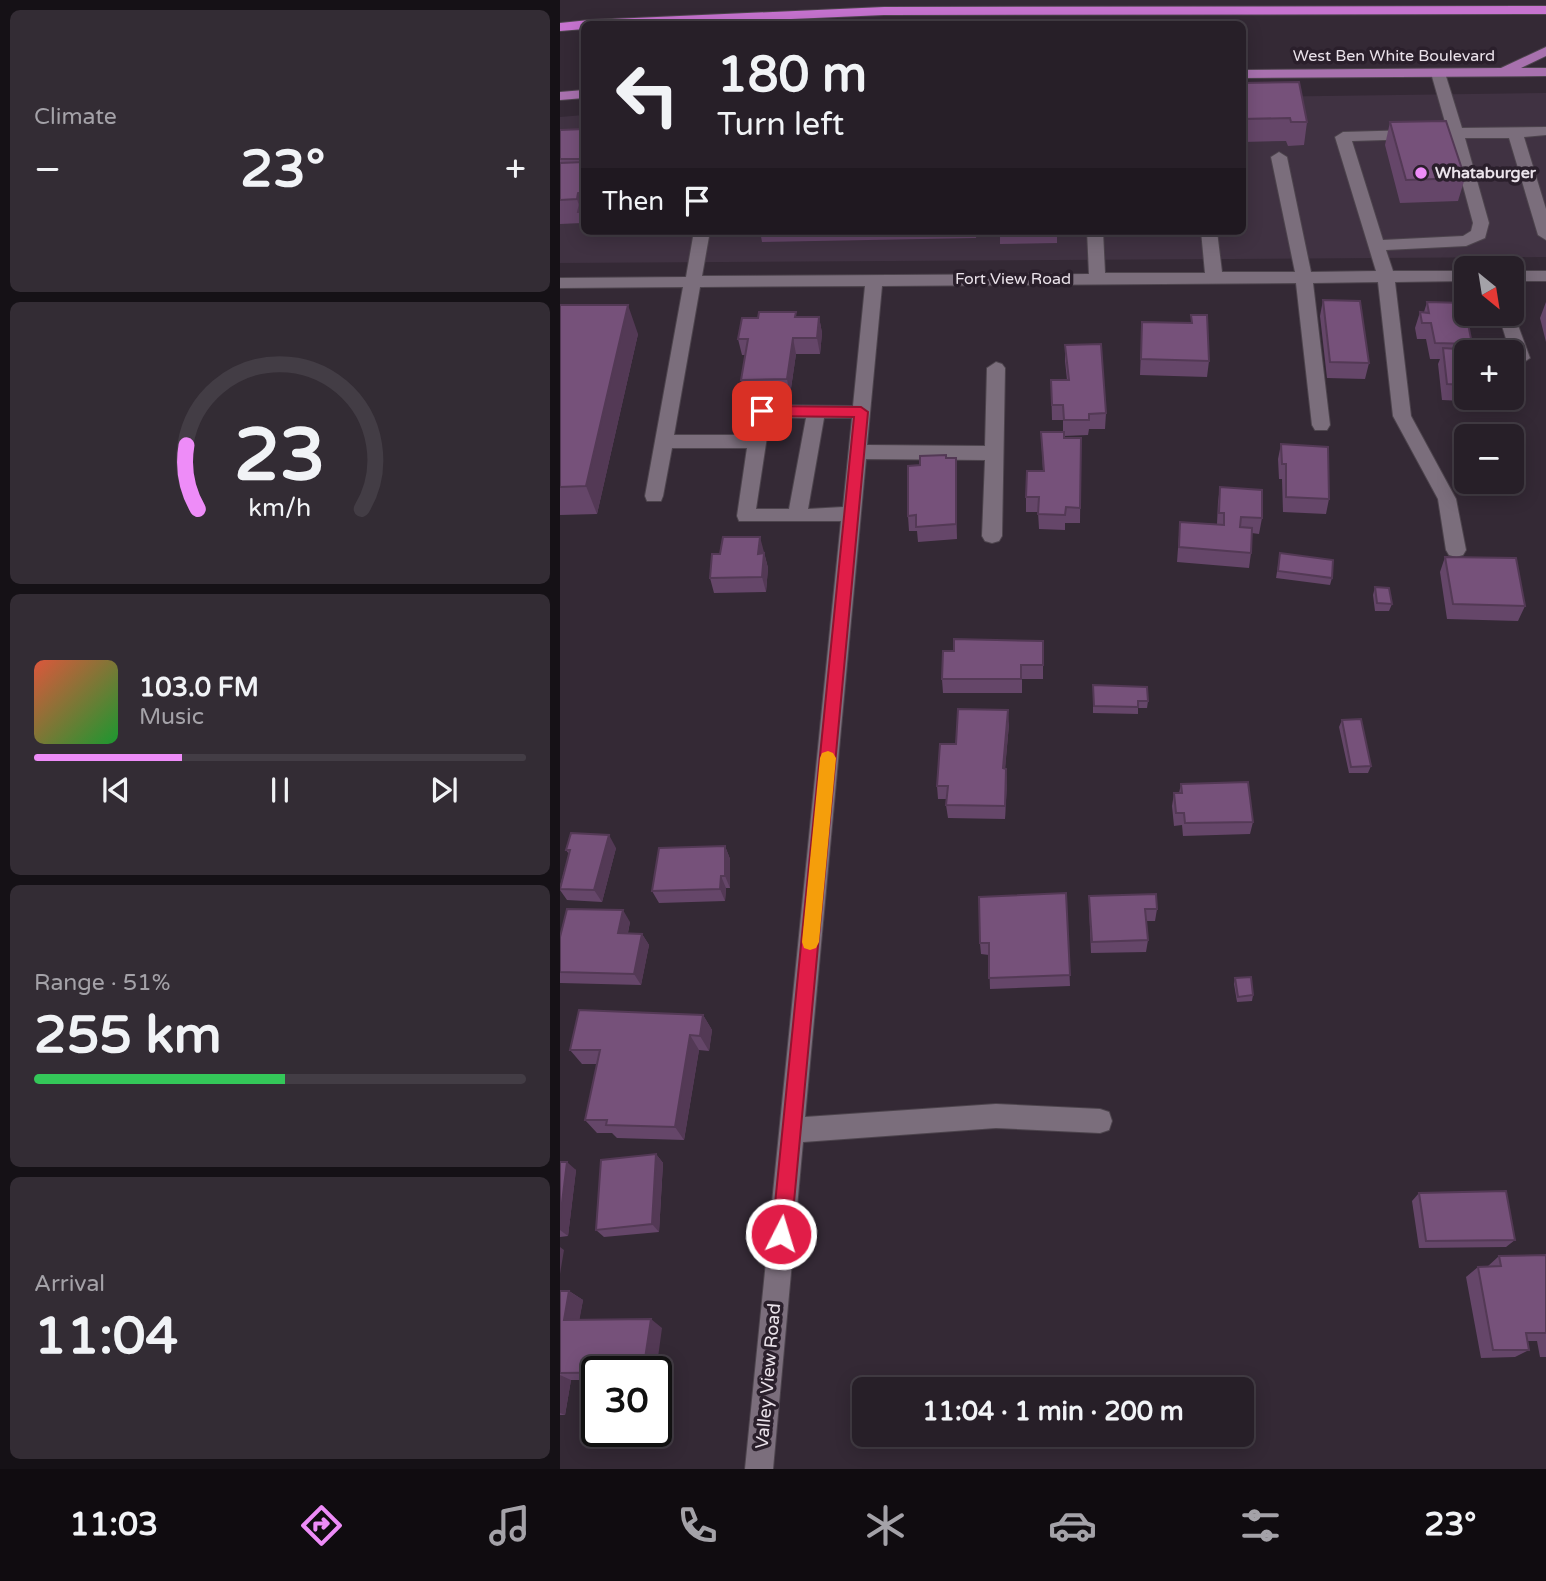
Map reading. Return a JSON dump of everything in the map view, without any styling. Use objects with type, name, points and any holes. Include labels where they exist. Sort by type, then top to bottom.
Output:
[{"type":"highway","points":[[672,21],[884,11],[1546,10]]},
{"type":"highway","points":[[560,27],[581,25]]},
{"type":"main road","points":[[1499,73],[1546,51]]},
{"type":"main road","name":"West Ben White Boulevard","points":[[1246,74],[1546,72]]},
{"type":"main road","points":[[560,96],[581,94]]},
{"type":"street","points":[[1376,245],[1466,241],[1479,234],[1481,223],[1438,73]]},
{"type":"street","points":[[1456,550],[1447,499],[1402,416],[1386,276],[1343,137],[1546,131]]},
{"type":"street","points":[[1515,133],[1546,235]]},
{"type":"street","points":[[1279,157],[1304,277],[1321,425]]},
{"type":"street","points":[[654,496],[701,235]]},
{"type":"street","points":[[1095,235],[1097,278]]},
{"type":"street","points":[[1209,235],[1214,278]]},
{"type":"street","name":"Fort View Road","points":[[560,283],[1454,276]]},
{"type":"street","points":[[1524,276],[1546,276]]},
{"type":"street","name":"Valley View Road","points":[[759,1469],[874,280]]},
{"type":"street","points":[[992,536],[996,368]]},
{"type":"street","points":[[851,514],[746,516],[762,411],[861,412]]},
{"type":"street","points":[[797,516],[816,412]]},
{"type":"street","points":[[664,441],[757,442]]},
{"type":"street","points":[[857,452],[994,453]]},
{"type":"street","points":[[791,1130],[996,1116],[1100,1121]]},
{"type":"shaded area","points":[[1546,93],[1546,257],[560,263],[560,117],[581,115],[581,235],[1246,235],[1246,97]]},
{"type":"building","points":[[1299,82],[1307,122],[1291,122],[1290,118],[1246,119],[1246,83]]},
{"type":"building","points":[[1446,121],[1465,178],[1406,180],[1390,122]]},
{"type":"building","points":[[581,129],[581,159],[560,159],[560,130]]},
{"type":"building","points":[[581,162],[581,192],[578,193],[577,199],[560,200],[560,163]]},
{"type":"building","points":[[1323,300],[1360,301],[1369,363],[1330,362]]},
{"type":"building","points":[[1427,302],[1454,303],[1454,326],[1468,326],[1471,340],[1435,343],[1431,323],[1422,323],[1420,312],[1429,313]]},
{"type":"building","points":[[560,305],[628,305],[586,486],[560,487]]},
{"type":"building","points":[[759,312],[796,312],[795,317],[819,317],[817,338],[793,338],[787,379],[741,380],[748,339],[738,339],[742,318],[758,318]]},
{"type":"building","points":[[1191,315],[1207,315],[1209,361],[1141,359],[1142,322],[1192,323]]},
{"type":"building","points":[[1101,344],[1106,413],[1089,414],[1089,420],[1064,420],[1063,405],[1052,405],[1051,380],[1069,380],[1065,345]]},
{"type":"building","points":[[1443,348],[1454,349],[1454,384],[1447,384]]},
{"type":"building","points":[[1041,432],[1064,432],[1064,438],[1081,438],[1080,508],[1066,507],[1065,515],[1038,514],[1039,497],[1026,497],[1027,471],[1044,471]]},
{"type":"building","points":[[1281,444],[1328,447],[1329,499],[1286,497],[1286,464],[1282,464]]},
{"type":"building","points":[[946,455],[946,458],[956,458],[956,524],[916,527],[916,515],[908,516],[908,466],[920,465],[920,456]]},
{"type":"building","points":[[1220,487],[1262,490],[1262,518],[1241,517],[1240,527],[1252,528],[1251,553],[1179,547],[1180,522],[1224,525],[1224,513],[1219,513]]},
{"type":"building","points":[[723,537],[760,537],[758,554],[764,553],[762,577],[710,578],[712,554],[720,554]]},
{"type":"building","points":[[1280,553],[1333,560],[1332,578],[1278,571]]},
{"type":"building","points":[[1445,557],[1516,558],[1525,606],[1453,604]]},
{"type":"building","points":[[1375,587],[1389,588],[1392,604],[1377,603]]},
{"type":"building","points":[[954,639],[1043,641],[1043,665],[1021,665],[1021,679],[942,679],[943,651],[954,651]]},
{"type":"building","points":[[1093,685],[1147,687],[1148,701],[1138,701],[1138,707],[1094,706]]},
{"type":"building","points":[[958,709],[1008,710],[1003,768],[1006,769],[1005,806],[946,805],[948,786],[937,786],[940,744],[956,744]]},
{"type":"building","points":[[1361,719],[1371,766],[1351,767],[1342,720]]},
{"type":"building","points":[[1248,782],[1253,822],[1185,823],[1184,813],[1176,813],[1174,793],[1182,793],[1181,784]]},
{"type":"building","points":[[571,833],[609,835],[594,890],[560,889],[570,850],[566,850]]},
{"type":"building","points":[[725,846],[725,876],[721,876],[720,889],[652,891],[659,848]]},
{"type":"building","points":[[1066,893],[1070,975],[989,978],[989,943],[980,943],[979,897]]},
{"type":"building","points":[[1156,894],[1157,909],[1145,909],[1148,940],[1092,942],[1089,896]]},
{"type":"building","points":[[567,909],[623,910],[618,933],[642,934],[634,974],[560,972],[560,937]]},
{"type":"building","points":[[1251,977],[1253,995],[1238,997],[1235,978]]},
{"type":"building","points":[[579,1010],[703,1015],[700,1036],[690,1035],[675,1127],[606,1125],[607,1120],[585,1120],[600,1050],[570,1050]]},
{"type":"building","points":[[656,1154],[652,1224],[596,1230],[601,1160]]},
{"type":"building","points":[[560,1162],[567,1162],[560,1219]]},
{"type":"building","points":[[1506,1191],[1515,1240],[1426,1241],[1419,1193]]},
{"type":"building","points":[[1546,1255],[1546,1333],[1526,1333],[1529,1350],[1493,1350],[1478,1267],[1501,1266],[1499,1256]]},
{"type":"building","points":[[560,1291],[569,1291],[564,1320],[651,1319],[645,1356],[581,1356],[581,1373],[560,1373]]},
{"type":"slow traffic","points":[[810,942],[828,758]]},
{"type":"place","name":"Whataburger","points":[[1421,173]]},
{"type":"route","points":[[762,411],[861,412],[781,1234]]}]
